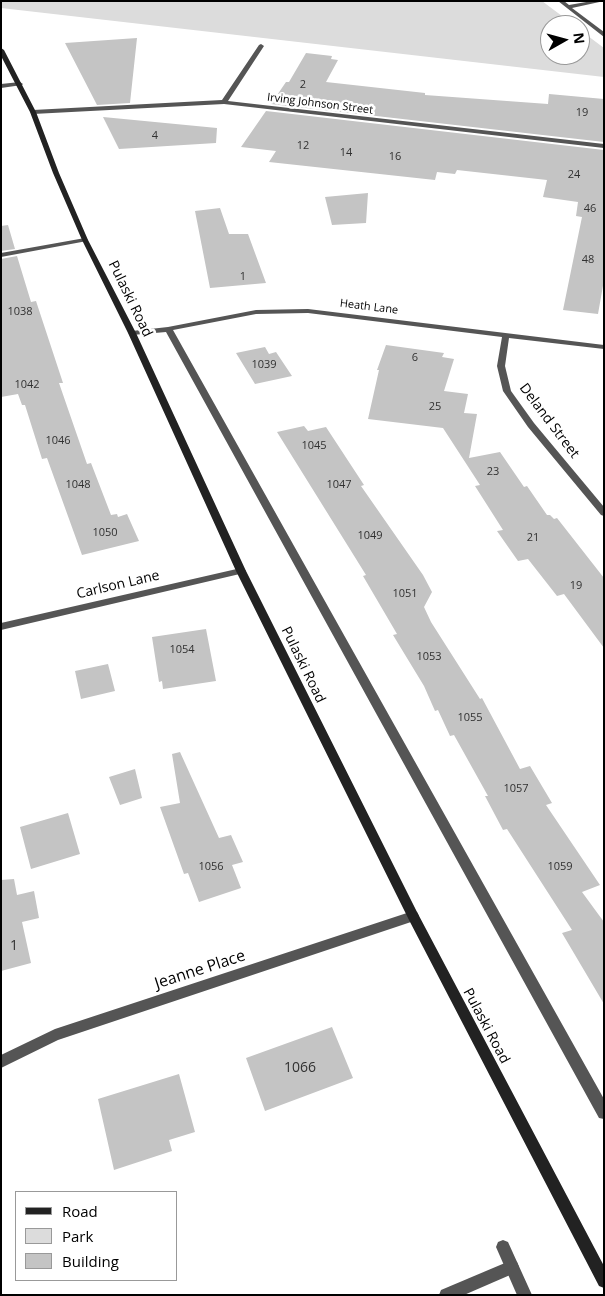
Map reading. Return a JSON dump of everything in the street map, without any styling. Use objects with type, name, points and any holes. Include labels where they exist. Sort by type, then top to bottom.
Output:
[{"type":"main road","name":"Pulaski Road","points":[[1,50],[33,112],[56,173],[85,240],[132,333],[240,571],[413,916],[604,1280]]},
{"type":"street","points":[[560,1],[604,35]]},
{"type":"street","points":[[567,7],[603,1]]},
{"type":"street","points":[[224,102],[261,46]]},
{"type":"street","points":[[1,86],[20,84]]},
{"type":"street","name":"Irving Johnson Street","points":[[33,112],[224,102],[604,146]]},
{"type":"street","points":[[1,255],[85,240]]},
{"type":"street","name":"Heath Lane","points":[[132,333],[168,329],[256,312],[308,311],[604,347]]},
{"type":"street","points":[[168,329],[604,1113]]},
{"type":"street","name":"Deland Street","points":[[506,335],[501,366],[507,390],[531,425],[604,513]]},
{"type":"street","name":"Carlson Lane","points":[[1,627],[240,571]]},
{"type":"street","name":"Jeanne Place","points":[[1,1062],[55,1035],[413,916]]},
{"type":"street","points":[[503,1247],[525,1295]]},
{"type":"street","points":[[446,1295],[512,1267]]},
{"type":"green space","points":[[1,1],[542,1],[561,15],[540,15],[540,65],[590,65],[590,38],[604,48],[604,77],[1,8]]},
{"type":"building","points":[[137,38],[130,103],[97,105],[65,43]]},
{"type":"building","points":[[306,53],[332,56],[331,59],[338,60],[326,82],[425,93],[425,95],[548,104],[549,94],[604,99],[604,142],[271,104],[286,82],[289,82]]},
{"type":"building","points":[[266,111],[604,150],[604,280],[598,314],[563,310],[582,217],[576,216],[578,202],[543,197],[547,180],[457,170],[455,174],[437,172],[435,180],[269,162],[276,151],[241,147]]},
{"type":"building","points":[[103,117],[217,128],[216,143],[119,149]]},
{"type":"building","points":[[368,193],[366,223],[332,225],[325,197]]},
{"type":"building","points":[[220,208],[229,234],[248,234],[266,283],[210,288],[195,211]]},
{"type":"building","points":[[8,225],[15,249],[1,251],[1,226]]},
{"type":"building","points":[[17,256],[31,302],[36,301],[63,383],[59,383],[87,464],[91,463],[111,515],[117,514],[118,517],[127,514],[139,541],[82,555],[47,458],[42,459],[25,405],[22,405],[18,394],[1,397],[1,259]]},
{"type":"building","points":[[386,345],[444,353],[442,357],[454,359],[444,391],[468,394],[464,413],[477,414],[469,458],[500,452],[524,487],[527,486],[547,515],[554,519],[557,518],[604,578],[604,648],[564,594],[557,596],[528,559],[518,561],[497,531],[503,530],[475,486],[480,485],[443,428],[368,419],[379,370],[377,370]]},
{"type":"building","points":[[265,347],[269,354],[276,352],[292,376],[255,384],[236,353]]},
{"type":"building","points":[[304,426],[308,431],[326,427],[364,485],[361,486],[423,575],[432,592],[424,607],[431,622],[480,699],[482,698],[520,769],[530,766],[552,803],[546,805],[600,885],[582,892],[604,922],[604,1004],[562,933],[572,930],[507,829],[503,830],[485,796],[488,796],[454,735],[450,736],[438,710],[435,711],[424,686],[393,635],[397,634],[363,576],[366,575],[277,432]]},
{"type":"building","points":[[206,629],[216,681],[163,689],[162,681],[159,682],[152,637]]},
{"type":"building","points":[[108,664],[115,691],[81,699],[75,671]]},
{"type":"building","points":[[180,752],[219,838],[231,835],[243,862],[232,865],[241,888],[199,902],[188,873],[184,874],[160,807],[180,803],[172,754]]},
{"type":"building","points":[[135,769],[142,798],[120,805],[109,777]]},
{"type":"building","points":[[68,813],[80,854],[31,869],[20,827]]},
{"type":"building","points":[[14,879],[17,895],[34,891],[39,918],[22,922],[31,963],[1,971],[1,880]]},
{"type":"building","points":[[332,1027],[353,1078],[265,1111],[246,1058]]},
{"type":"building","points":[[179,1074],[195,1132],[169,1140],[172,1151],[114,1170],[98,1099]]}]
